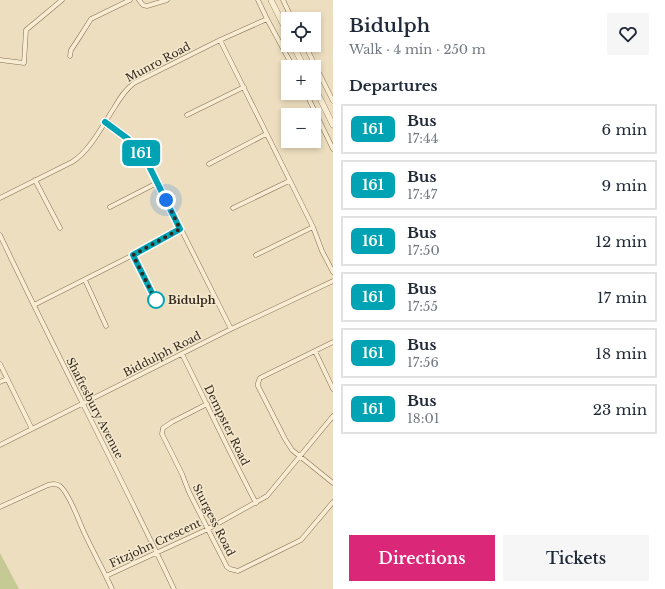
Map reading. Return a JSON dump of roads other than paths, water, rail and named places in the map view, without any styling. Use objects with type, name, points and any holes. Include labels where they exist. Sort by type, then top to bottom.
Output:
[{"type":"main road","points":[[271,0],[281,20]]},
{"type":"main road","points":[[321,100],[333,125]]},
{"type":"street","points":[[0,60],[24,63],[26,30],[62,0]]},
{"type":"street","points":[[70,56],[72,47],[77,42],[91,19],[130,0]]},
{"type":"street","points":[[139,0],[143,5],[147,6],[167,0]]},
{"type":"street","points":[[258,0],[289,60]]},
{"type":"street","points":[[283,0],[289,12]]},
{"type":"street","name":"Munro Road","points":[[0,198],[80,157],[105,122],[122,94],[129,86],[220,40],[267,19]]},
{"type":"street","points":[[220,40],[313,227],[322,251],[333,270]]},
{"type":"street","points":[[308,52],[333,101]]},
{"type":"street","points":[[321,86],[325,85]]},
{"type":"street","points":[[187,115],[244,87]]},
{"type":"street","points":[[309,100],[333,149]]},
{"type":"street","points":[[105,122],[134,145],[146,160],[231,329]]},
{"type":"street","points":[[209,164],[266,134]]},
{"type":"street","points":[[35,180],[60,228]]},
{"type":"street","points":[[233,208],[289,181]]},
{"type":"street","points":[[110,207],[157,182]]},
{"type":"street","points":[[256,255],[313,227]]},
{"type":"street","points":[[34,305],[85,280],[180,229]]},
{"type":"street","name":"Shaftesbury Avenue","points":[[0,236],[174,589]]},
{"type":"street","points":[[133,255],[157,303]]},
{"type":"street","points":[[85,280],[106,326]]},
{"type":"street","name":"Biddulph Road","points":[[0,445],[231,329],[333,281]]},
{"type":"street","points":[[333,342],[260,378],[258,383],[258,386],[292,450],[333,483]]},
{"type":"street","points":[[315,351],[333,388]]},
{"type":"street","name":"Dempster Road","points":[[182,354],[233,460],[256,503]]},
{"type":"street","points":[[0,364],[32,429]]},
{"type":"street","points":[[0,382],[7,379]]},
{"type":"street","name":"Sturgess Road","points":[[207,404],[172,422],[163,428],[162,434],[182,474],[189,492],[227,567],[238,571],[301,540],[333,502]]},
{"type":"street","name":"Fitzjohn Crescent","points":[[106,576],[208,529],[267,496],[333,416]]},
{"type":"street","points":[[0,507],[48,485],[56,484],[60,486],[68,497],[112,589]]},
{"type":"place","name":"Bidulph","points":[[156,300]]}]
